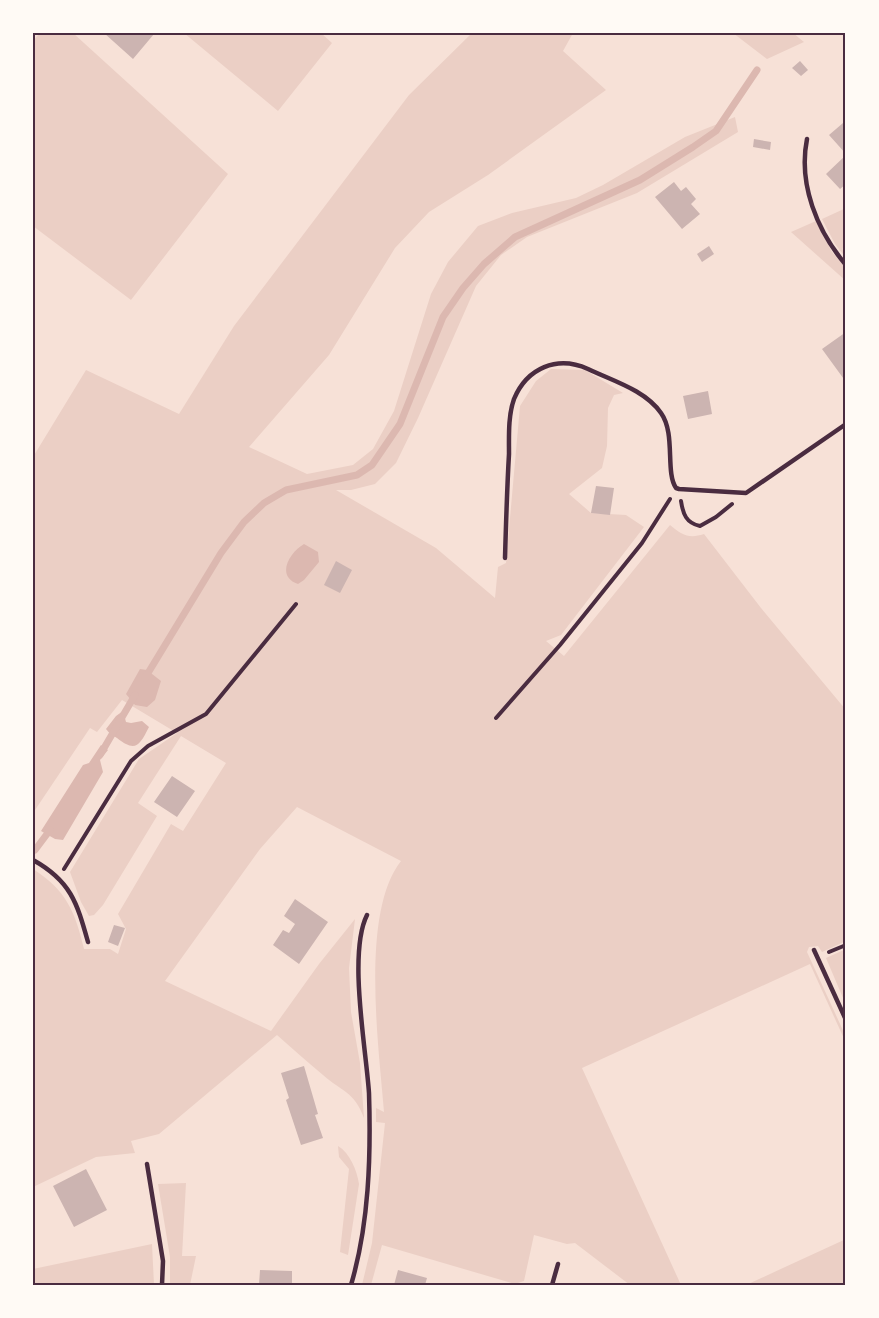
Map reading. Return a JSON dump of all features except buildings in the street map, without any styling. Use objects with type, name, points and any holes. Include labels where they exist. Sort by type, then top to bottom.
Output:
[{"type":"lane","points":[[807,139],[804,164],[810,200],[825,235],[846,265]]},
{"type":"lane","points":[[505,558],[511,410],[528,377],[541,368],[561,363],[574,364],[633,390],[649,400],[663,416],[670,440],[672,480],[677,488],[746,493],[846,424]]},
{"type":"lane","points":[[33,860],[58,877],[68,888],[80,914],[88,942]]},
{"type":"lane","points":[[351,1285],[364,1229],[367,1199],[369,1112],[359,963],[362,928],[367,915]]},
{"type":"lane","points":[[814,950],[846,1020]]},
{"type":"lane","points":[[147,1164],[163,1261],[162,1285]]},
{"type":"lane","points":[[552,1285],[558,1264]]},
{"type":"path","points":[[677,488],[686,518],[689,522],[700,526],[716,517],[746,493]]},
{"type":"path","points":[[496,718],[560,645],[642,543],[677,488]]},
{"type":"path","points":[[58,877],[131,761],[165,734],[206,714],[296,604]]},
{"type":"path","points":[[817,957],[846,945]]},
{"type":"shaded area","points":[[40,33],[73,33],[228,174],[131,300],[33,226],[33,41]]},
{"type":"shaded area","points":[[184,33],[321,33],[332,43],[278,111]]},
{"type":"shaded area","points":[[472,33],[573,33],[563,51],[606,90],[488,175],[429,212],[395,248],[329,355],[249,447],[307,474],[353,465],[373,449],[394,411],[431,294],[448,262],[478,226],[512,213],[576,198],[603,185],[685,137],[735,117],[738,132],[637,193],[527,237],[501,255],[476,286],[396,463],[375,484],[351,490],[336,490],[436,548],[495,598],[498,567],[506,563],[520,406],[536,381],[551,369],[585,370],[623,393],[614,395],[608,408],[607,446],[602,468],[569,494],[591,513],[626,515],[644,527],[561,635],[546,641],[564,656],[670,525],[686,535],[704,534],[761,608],[846,710],[846,941],[822,952],[818,946],[809,947],[807,952],[846,1037],[846,1043],[810,964],[582,1068],[681,1285],[630,1285],[575,1243],[567,1244],[534,1235],[524,1281],[515,1284],[382,1245],[371,1285],[362,1285],[372,1243],[385,1123],[376,1122],[376,1108],[384,1112],[376,1018],[376,946],[380,913],[388,884],[401,861],[297,807],[260,849],[165,981],[271,1031],[319,964],[355,919],[349,968],[351,1012],[360,1063],[364,1118],[352,1097],[277,1035],[159,1134],[131,1141],[135,1153],[96,1157],[33,1187],[33,869],[54,885],[68,903],[77,923],[84,949],[110,949],[118,954],[126,929],[118,914],[171,824],[183,831],[226,763],[181,736],[138,803],[157,816],[103,905],[94,915],[89,916],[70,872],[139,759],[177,733],[122,700],[97,732],[90,728],[33,813],[33,457],[86,370],[179,414],[234,326],[409,95]]},
{"type":"shaded area","points":[[733,33],[793,33],[804,42],[767,59]]},
{"type":"shaded area","points":[[846,208],[846,247],[842,249],[846,251],[846,258],[835,244],[822,219]]},
{"type":"shaded area","points":[[816,221],[832,252],[846,268],[846,281],[791,232]]},
{"type":"shaded area","points":[[304,544],[318,552],[319,562],[298,584],[287,576],[286,570],[294,552]]},
{"type":"shaded area","points":[[140,669],[147,670],[161,681],[155,700],[147,707],[135,705],[126,694]]},
{"type":"shaded area","points":[[123,711],[126,722],[142,721],[149,727],[136,745],[128,745],[106,729]]},
{"type":"shaded area","points":[[101,745],[108,750],[100,760],[103,772],[63,840],[55,839],[41,831],[83,765],[89,763]]},
{"type":"shaded area","points":[[846,949],[846,1005],[826,958]]},
{"type":"shaded area","points":[[338,1146],[352,1163],[359,1184],[348,1255],[340,1252],[349,1169],[339,1157]]},
{"type":"shaded area","points":[[186,1183],[182,1256],[196,1256],[190,1285],[170,1285],[170,1257],[158,1184]]},
{"type":"shaded area","points":[[846,1239],[846,1285],[746,1285]]},
{"type":"shaded area","points":[[152,1244],[154,1285],[33,1285],[33,1269]]},
{"type":"waterway","points":[[145,678],[221,553],[244,522],[264,503],[286,490],[357,475],[372,465],[400,424],[443,317],[463,288],[484,264],[515,237],[640,180],[716,131],[757,70]]},
{"type":"waterway","points":[[100,755],[135,695]]},
{"type":"waterway","points":[[35,850],[50,830]]}]
